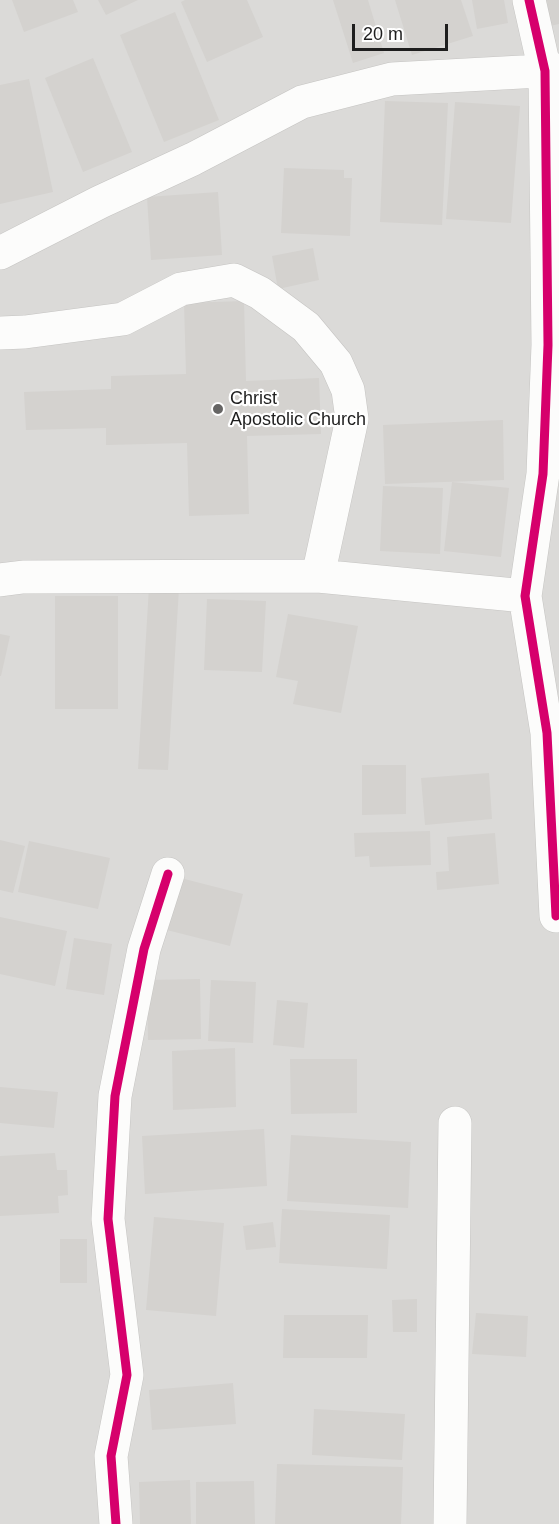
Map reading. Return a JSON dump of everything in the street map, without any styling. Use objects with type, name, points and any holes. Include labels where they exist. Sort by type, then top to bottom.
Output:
[{"type":"street","points":[[530,0],[552,70],[548,368],[543,474],[525,596],[547,733],[556,916]]},
{"type":"street","points":[[0,253],[100,202],[193,159],[302,102],[392,79],[552,70]]},
{"type":"street","points":[[0,333],[25,332],[123,319],[181,289],[234,280],[260,293],[306,327],[336,363],[348,390],[352,419],[318,576]]},
{"type":"street","points":[[0,580],[23,577],[318,576],[525,596]]},
{"type":"street","points":[[116,1524],[111,1456],[128,1375],[108,1219],[115,1096],[144,949],[168,874]]},
{"type":"street","points":[[450,1524],[454,1123]]},
{"type":"shaded area","points":[[0,0],[559,0],[559,1524],[0,1524]]},
{"type":"building","points":[[12,0],[73,0],[78,12],[24,32]]},
{"type":"building","points":[[98,0],[138,0],[106,15]]},
{"type":"building","points":[[185,0],[247,0],[263,37],[207,62],[181,2]]},
{"type":"building","points":[[333,0],[368,0],[384,53],[353,63]]},
{"type":"building","points":[[395,0],[461,0],[473,36],[412,55]]},
{"type":"building","points":[[472,0],[504,0],[508,23],[477,29]]},
{"type":"building","points":[[547,0],[559,0],[559,24],[550,26]]},
{"type":"building","points":[[175,12],[219,120],[164,142],[120,35]]},
{"type":"building","points":[[93,58],[132,152],[83,172],[45,78]]},
{"type":"building","points":[[29,79],[53,192],[0,204],[0,85]]},
{"type":"building","points":[[385,101],[448,103],[442,225],[380,222]]},
{"type":"building","points":[[455,102],[520,106],[511,223],[446,219]]},
{"type":"building","points":[[284,168],[344,170],[344,178],[352,178],[350,236],[281,233]]},
{"type":"building","points":[[218,192],[222,255],[151,260],[147,197]]},
{"type":"building","points":[[313,248],[319,280],[278,289],[272,256]]},
{"type":"building","points":[[244,301],[246,381],[319,378],[321,434],[247,436],[249,514],[189,516],[187,443],[106,445],[106,428],[26,430],[24,392],[111,389],[111,376],[186,374],[184,303]]},
{"type":"building","points":[[503,420],[504,480],[385,484],[383,425]]},
{"type":"building","points":[[452,482],[509,488],[501,557],[444,551]]},
{"type":"building","points":[[383,486],[443,488],[440,554],[380,551]]},
{"type":"building","points":[[149,587],[179,588],[168,770],[138,769]]},
{"type":"building","points":[[55,596],[118,596],[118,709],[55,709]]},
{"type":"building","points":[[207,599],[266,601],[262,672],[204,670]]},
{"type":"building","points":[[288,614],[358,626],[341,713],[293,704],[298,681],[276,677]]},
{"type":"building","points":[[0,634],[10,636],[1,676],[0,676]]},
{"type":"building","points":[[362,765],[406,765],[406,814],[362,815]]},
{"type":"building","points":[[489,773],[492,819],[425,825],[421,778]]},
{"type":"building","points":[[430,831],[431,865],[370,867],[369,856],[355,857],[354,833]]},
{"type":"building","points":[[495,833],[499,884],[437,890],[436,872],[449,871],[447,837]]},
{"type":"building","points":[[0,840],[25,846],[13,893],[0,890]]},
{"type":"building","points":[[29,841],[110,858],[98,909],[18,892]]},
{"type":"building","points":[[169,875],[243,894],[230,946],[155,927]]},
{"type":"building","points":[[0,917],[67,931],[55,986],[0,974]]},
{"type":"building","points":[[74,938],[112,944],[104,995],[66,989]]},
{"type":"building","points":[[200,979],[201,1039],[148,1040],[147,980]]},
{"type":"building","points":[[211,980],[256,982],[253,1043],[208,1041]]},
{"type":"building","points":[[277,1000],[308,1003],[304,1048],[273,1045]]},
{"type":"building","points":[[235,1048],[236,1107],[173,1110],[172,1051]]},
{"type":"building","points":[[290,1059],[357,1059],[357,1113],[291,1114]]},
{"type":"building","points":[[0,1087],[58,1092],[54,1128],[0,1123]]},
{"type":"building","points":[[264,1129],[267,1186],[145,1194],[142,1136]]},
{"type":"building","points":[[291,1135],[411,1142],[408,1208],[287,1201]]},
{"type":"building","points":[[55,1153],[57,1170],[67,1170],[68,1195],[58,1196],[59,1213],[0,1216],[0,1156]]},
{"type":"building","points":[[282,1209],[390,1215],[387,1269],[279,1263]]},
{"type":"building","points":[[154,1217],[224,1223],[216,1316],[146,1310]]},
{"type":"building","points":[[273,1222],[276,1247],[246,1250],[243,1226]]},
{"type":"building","points":[[60,1239],[87,1239],[87,1283],[60,1283]]},
{"type":"building","points":[[417,1299],[417,1332],[393,1332],[392,1300]]},
{"type":"building","points":[[476,1313],[528,1316],[526,1357],[472,1354]]},
{"type":"building","points":[[284,1315],[368,1315],[367,1358],[283,1358]]},
{"type":"building","points":[[233,1383],[236,1424],[152,1430],[149,1390]]},
{"type":"building","points":[[314,1409],[405,1414],[402,1460],[312,1455]]},
{"type":"building","points":[[277,1464],[403,1467],[401,1524],[275,1524]]},
{"type":"building","points":[[190,1480],[191,1524],[140,1524],[139,1482]]},
{"type":"building","points":[[254,1481],[255,1524],[196,1524],[196,1482]]},
{"type":"cycle path","points":[[529,0],[545,71],[548,345],[543,474],[525,596],[547,733],[556,916]]},
{"type":"cycle path","points":[[116,1524],[111,1456],[127,1375],[108,1219],[115,1096],[144,949],[168,874]]},
{"type":"place","name":"Christ Apostolic Church","points":[[218,409]]}]
